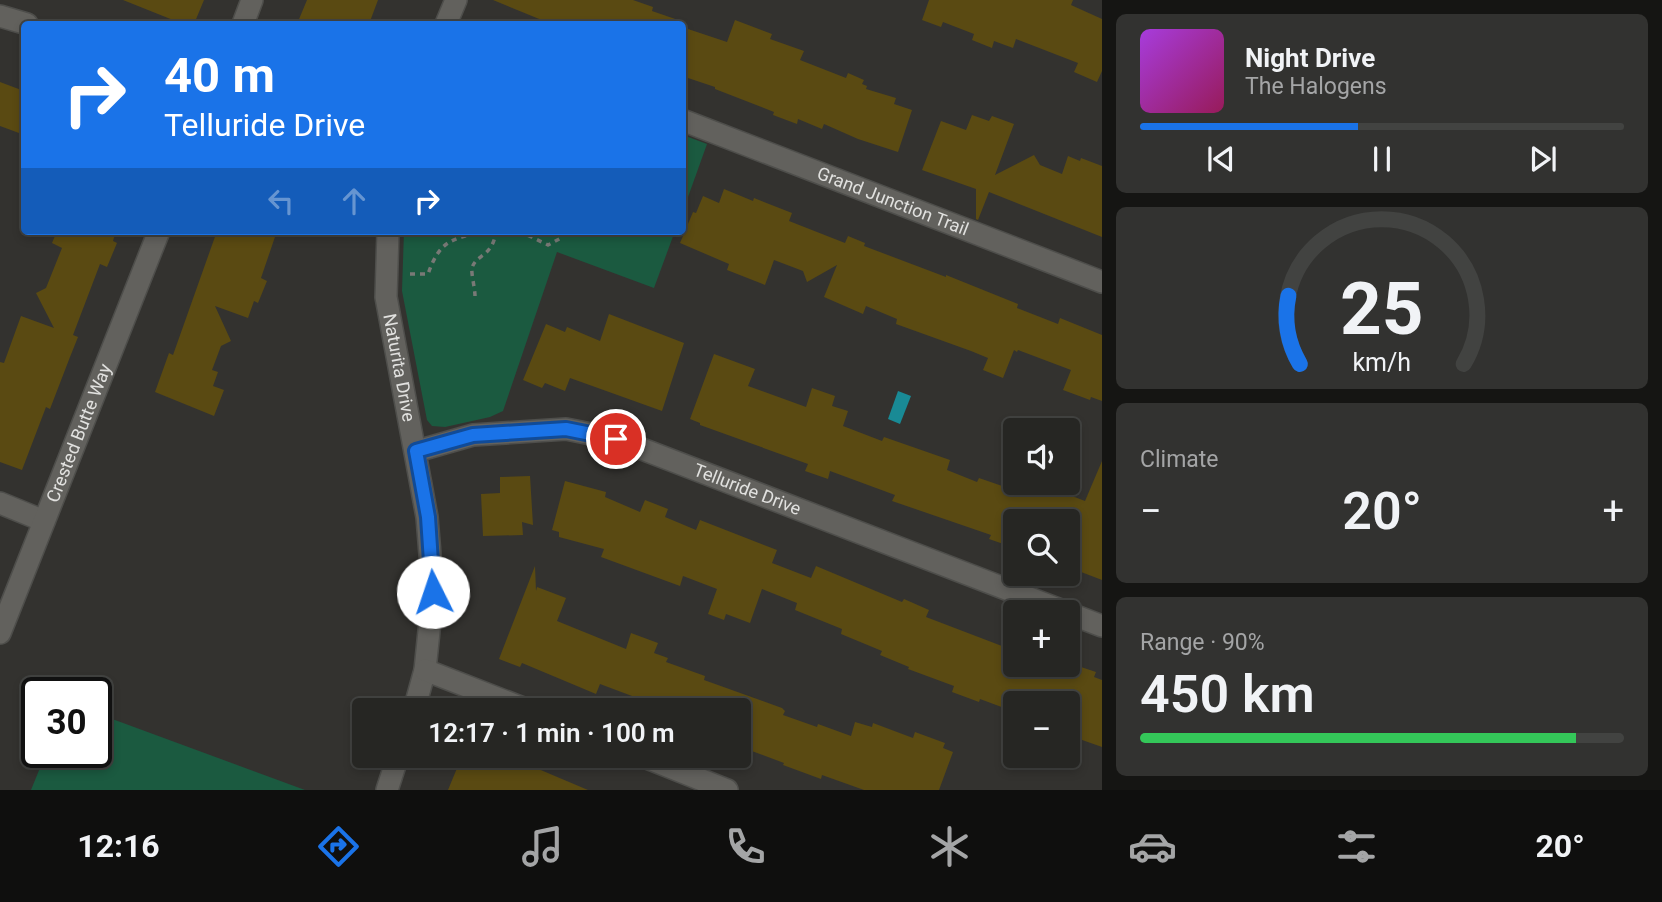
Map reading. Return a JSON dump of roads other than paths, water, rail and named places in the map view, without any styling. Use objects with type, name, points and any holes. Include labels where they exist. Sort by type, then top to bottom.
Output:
[{"type":"street","points":[[244,21],[253,0]]},
{"type":"street","points":[[447,21],[456,0]]},
{"type":"street","points":[[0,16],[21,22]]},
{"type":"street","name":"Grand Junction Trail","points":[[686,123],[1102,282]]},
{"type":"street","name":"Crested Butte Way","points":[[0,633],[157,235]]},
{"type":"street","name":"Naturita Drive","points":[[388,235],[386,297],[428,517],[433,592],[425,670],[417,698]]},
{"type":"street","name":"Telluride Drive","points":[[416,451],[473,435],[566,429],[616,439],[1033,600]]},
{"type":"street","points":[[0,503],[44,521]]},
{"type":"street","name":"Telluride Drive","points":[[1080,618],[1102,626]]},
{"type":"street","points":[[425,670],[497,698]]},
{"type":"street","points":[[387,790],[394,768]]},
{"type":"street","points":[[672,768],[727,790]]},
{"type":"water","points":[[898,391],[911,396],[900,424],[888,419]]}]
